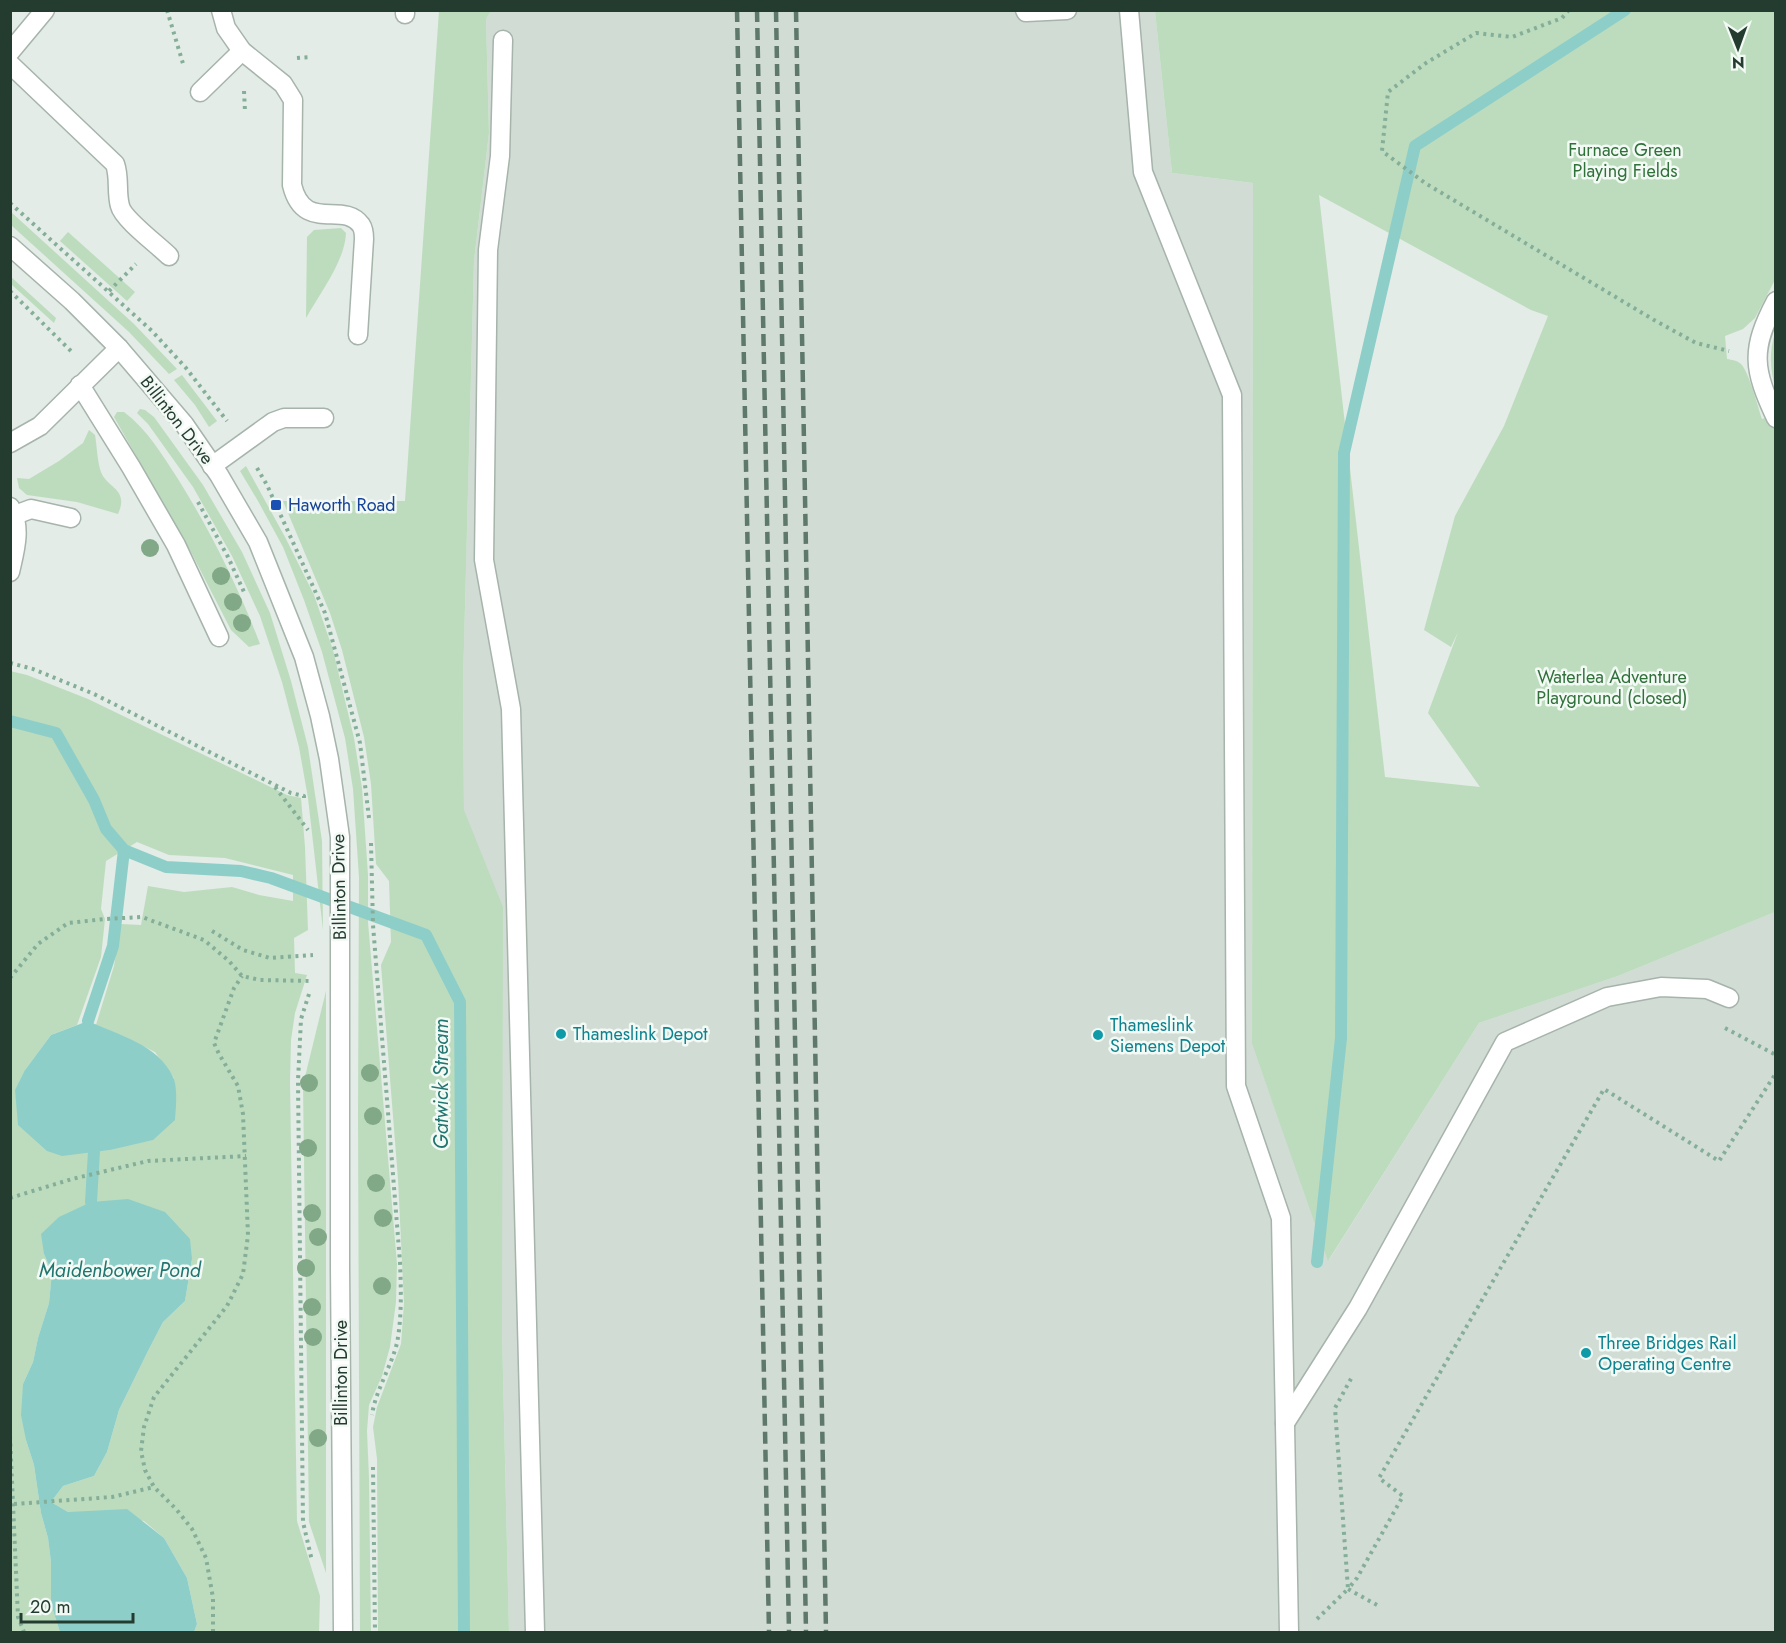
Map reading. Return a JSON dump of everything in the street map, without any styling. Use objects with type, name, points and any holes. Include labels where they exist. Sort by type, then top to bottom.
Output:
[{"type":"street","points":[[10,52],[45,10]]},
{"type":"street","points":[[221,10],[226,28],[242,51],[283,84],[293,100],[292,184],[295,197],[304,208],[319,214],[345,215],[356,219],[362,226],[364,239],[358,335]]},
{"type":"street","points":[[1025,10],[1026,12],[1067,10]]},
{"type":"street","points":[[1128,10],[1143,172],[1232,395],[1236,1086],[1281,1218],[1290,1632]]},
{"type":"street","points":[[503,40],[500,156],[488,250],[484,560],[511,709],[536,1632]]},
{"type":"street","points":[[200,92],[242,51]]},
{"type":"street","points":[[10,64],[116,164],[121,209],[163,250]]},
{"type":"street","name":"Billinton Drive","points":[[10,246],[72,301],[119,348],[184,424],[212,466],[258,542],[304,657],[321,716],[340,837],[342,1632]]},
{"type":"street","points":[[1776,301],[1761,336],[1757,353],[1758,372],[1776,418]]},
{"type":"street","points":[[10,443],[40,426],[119,348]]},
{"type":"street","points":[[80,385],[131,467],[176,546],[219,637]]},
{"type":"street","points":[[212,466],[273,422],[284,418],[324,418]]},
{"type":"street","points":[[10,572],[18,528],[13,511],[31,509],[71,518]]},
{"type":"street","points":[[1285,1423],[1358,1308],[1505,1042],[1607,997],[1661,987],[1707,988],[1729,998]]},
{"type":"path","points":[[167,10],[188,79],[200,92]]},
{"type":"path","points":[[1569,10],[1562,18],[1512,37],[1476,33],[1426,63],[1388,92],[1382,151],[1425,183],[1696,343],[1721,350],[1757,353]]},
{"type":"path","points":[[109,291],[163,250]]},
{"type":"path","points":[[10,663],[33,669],[94,694],[291,793],[304,796],[305,807]]},
{"type":"path","points":[[273,784],[308,830]]},
{"type":"path","points":[[307,819],[309,838]]},
{"type":"path","points":[[372,882],[372,925],[400,1262],[401,1302],[397,1342],[386,1377],[373,1406],[372,1417]]},
{"type":"path","points":[[10,978],[38,944],[68,923],[142,917],[204,940],[242,976],[260,980],[313,981],[301,1019],[298,1081],[303,1522],[312,1564]]},
{"type":"path","points":[[212,931],[243,950],[270,958],[311,956],[341,937]]},
{"type":"path","points":[[213,1632],[213,1598],[206,1558],[192,1529],[154,1487],[145,1470],[141,1451],[144,1427],[154,1397],[227,1306],[243,1274],[248,1235],[243,1114],[238,1086],[214,1043],[234,988],[242,976]]},
{"type":"path","points":[[1725,1028],[1776,1055]]},
{"type":"path","points":[[1312,1623],[1357,1578],[1403,1496],[1379,1478],[1604,1089],[1719,1161],[1776,1073]]},
{"type":"path","points":[[10,1198],[72,1179],[148,1161],[246,1156]]},
{"type":"path","points":[[1348,1589],[1335,1408],[1357,1367]]},
{"type":"path","points":[[10,1436],[18,1617],[24,1632]]},
{"type":"path","points":[[372,1457],[375,1632]]},
{"type":"path","points":[[14,1504],[112,1497],[154,1487]]},
{"type":"path","points":[[1348,1589],[1377,1605]]},
{"type":"shaded area","points":[[491,11],[1155,11],[1172,173],[1253,183],[1252,1044],[1329,1260],[1479,1023],[1618,976],[1775,912],[1775,1632],[509,1632],[502,1331],[464,810],[463,684],[474,261],[489,133],[486,19]]},
{"type":"green space","points":[[439,11],[491,11],[486,19],[489,133],[474,261],[463,684],[464,810],[503,907],[502,1331],[509,1632],[378,1632],[377,1459],[373,1427],[377,1407],[401,1344],[404,1303],[398,1179],[381,965],[391,942],[389,881],[376,864],[371,784],[364,737],[342,650],[330,613],[283,501],[405,501]]},
{"type":"green space","name":"Furnace Green Playing Fields","points":[[1155,11],[1775,11],[1775,280],[1755,318],[1743,329],[1725,336],[1727,359],[1738,362],[1744,368],[1762,419],[1775,415],[1775,912],[1618,976],[1479,1023],[1328,1261],[1252,1044],[1253,183],[1172,173]],"holes":[[[1319,195],[1531,310],[1548,316],[1504,426],[1455,516],[1424,630],[1451,647],[1458,632],[1428,713],[1480,787],[1385,777]]]},
{"type":"green space","points":[[11,212],[134,324],[177,369],[169,374],[129,332],[11,225]]},
{"type":"green space","points":[[341,228],[346,233],[345,244],[337,266],[306,318],[307,237],[314,230]]},
{"type":"green space","points":[[68,232],[135,292],[127,301],[60,241]]},
{"type":"green space","points":[[10,276],[56,318],[54,323],[11,284]]},
{"type":"green space","points":[[1776,333],[1775,387],[1771,360]]},
{"type":"green space","points":[[182,375],[217,421],[209,427],[195,405],[174,380]]},
{"type":"green space","points":[[140,409],[154,417],[203,485],[242,552],[270,613],[308,747],[322,841],[323,930],[308,798],[299,747],[282,682],[260,616],[232,556],[193,487],[148,424],[137,413]]},
{"type":"green space","points":[[117,412],[124,412],[140,426],[178,479],[223,560],[260,644],[249,647],[231,630],[192,554],[114,417]]},
{"type":"green space","points":[[89,430],[95,435],[99,465],[103,476],[121,498],[118,514],[77,502],[27,495],[19,488],[17,478],[29,479],[59,461],[83,443]]},
{"type":"green space","points":[[246,466],[314,595],[333,650],[354,738],[362,788],[368,875],[368,922],[397,1264],[396,1302],[390,1347],[382,1376],[369,1405],[367,1431],[371,1632],[360,1632],[359,877],[353,789],[345,738],[322,652],[283,547],[240,471]]},
{"type":"green space","points":[[10,671],[27,675],[88,699],[287,795],[301,798],[308,930],[294,938],[295,973],[307,975],[295,1013],[291,1040],[290,1082],[297,1521],[320,1596],[319,1632],[194,1632],[197,1624],[187,1578],[164,1538],[144,1521],[95,1512],[68,1512],[51,1502],[63,1486],[94,1476],[107,1452],[119,1410],[163,1322],[185,1301],[192,1259],[44,1254],[52,1272],[49,1303],[33,1362],[23,1384],[26,1440],[34,1465],[41,1513],[48,1538],[51,1562],[51,1604],[60,1632],[11,1632]],"holes":[[[137,842],[169,855],[225,858],[293,875],[293,901],[232,887],[184,892],[148,886],[141,925],[121,924],[114,966],[96,1025],[155,1052],[174,1078],[110,1150],[94,1151],[25,1070],[51,1035],[77,1025],[101,957],[105,919],[101,909],[106,861]]]},
{"type":"green space","points":[[326,991],[326,1573],[309,1522],[303,1085]]},
{"type":"water","points":[[88,1021],[136,1042],[158,1056],[173,1077],[176,1086],[175,1120],[153,1140],[110,1150],[62,1156],[47,1151],[18,1125],[15,1090],[25,1070],[51,1035]]},
{"type":"water","name":"Maidenbower Pond","points":[[128,1199],[165,1212],[190,1239],[192,1259],[185,1301],[163,1322],[119,1410],[107,1452],[94,1476],[63,1486],[51,1502],[68,1512],[127,1509],[164,1538],[187,1578],[197,1624],[194,1632],[60,1632],[51,1604],[51,1562],[48,1538],[41,1513],[34,1465],[21,1415],[23,1384],[33,1362],[49,1303],[52,1272],[44,1254],[41,1234],[59,1217],[91,1202]]},
{"type":"waterway","points":[[1317,1262],[1341,1038],[1344,453],[1415,146],[1625,10]]},
{"type":"waterway","name":"Gatwick Stream","points":[[10,721],[56,733],[94,800],[106,829],[124,850],[166,867],[241,871],[271,878],[426,935],[460,1002],[464,1632]]},
{"type":"waterway","points":[[88,1021],[113,946],[124,850]]},
{"type":"waterway","points":[[91,1202],[94,1151]]},
{"type":"railway","points":[[737,10],[769,1632]]},
{"type":"railway","points":[[757,10],[789,1632]]},
{"type":"railway","points":[[776,10],[806,1632]]},
{"type":"railway","points":[[796,10],[826,1632]]},
{"type":"place","name":"Haworth Road","points":[[276,505]]},
{"type":"place","name":"Thameslink Depot","points":[[561,1034]]},
{"type":"place","name":"Thameslink Siemens Depot","points":[[1098,1035]]},
{"type":"place","name":"Three Bridges Rail Operating Centre","points":[[1586,1353]]},
{"type":"park label","name":"Waterlea Adventure Playground (closed)","points":[[1612,687]]}]
